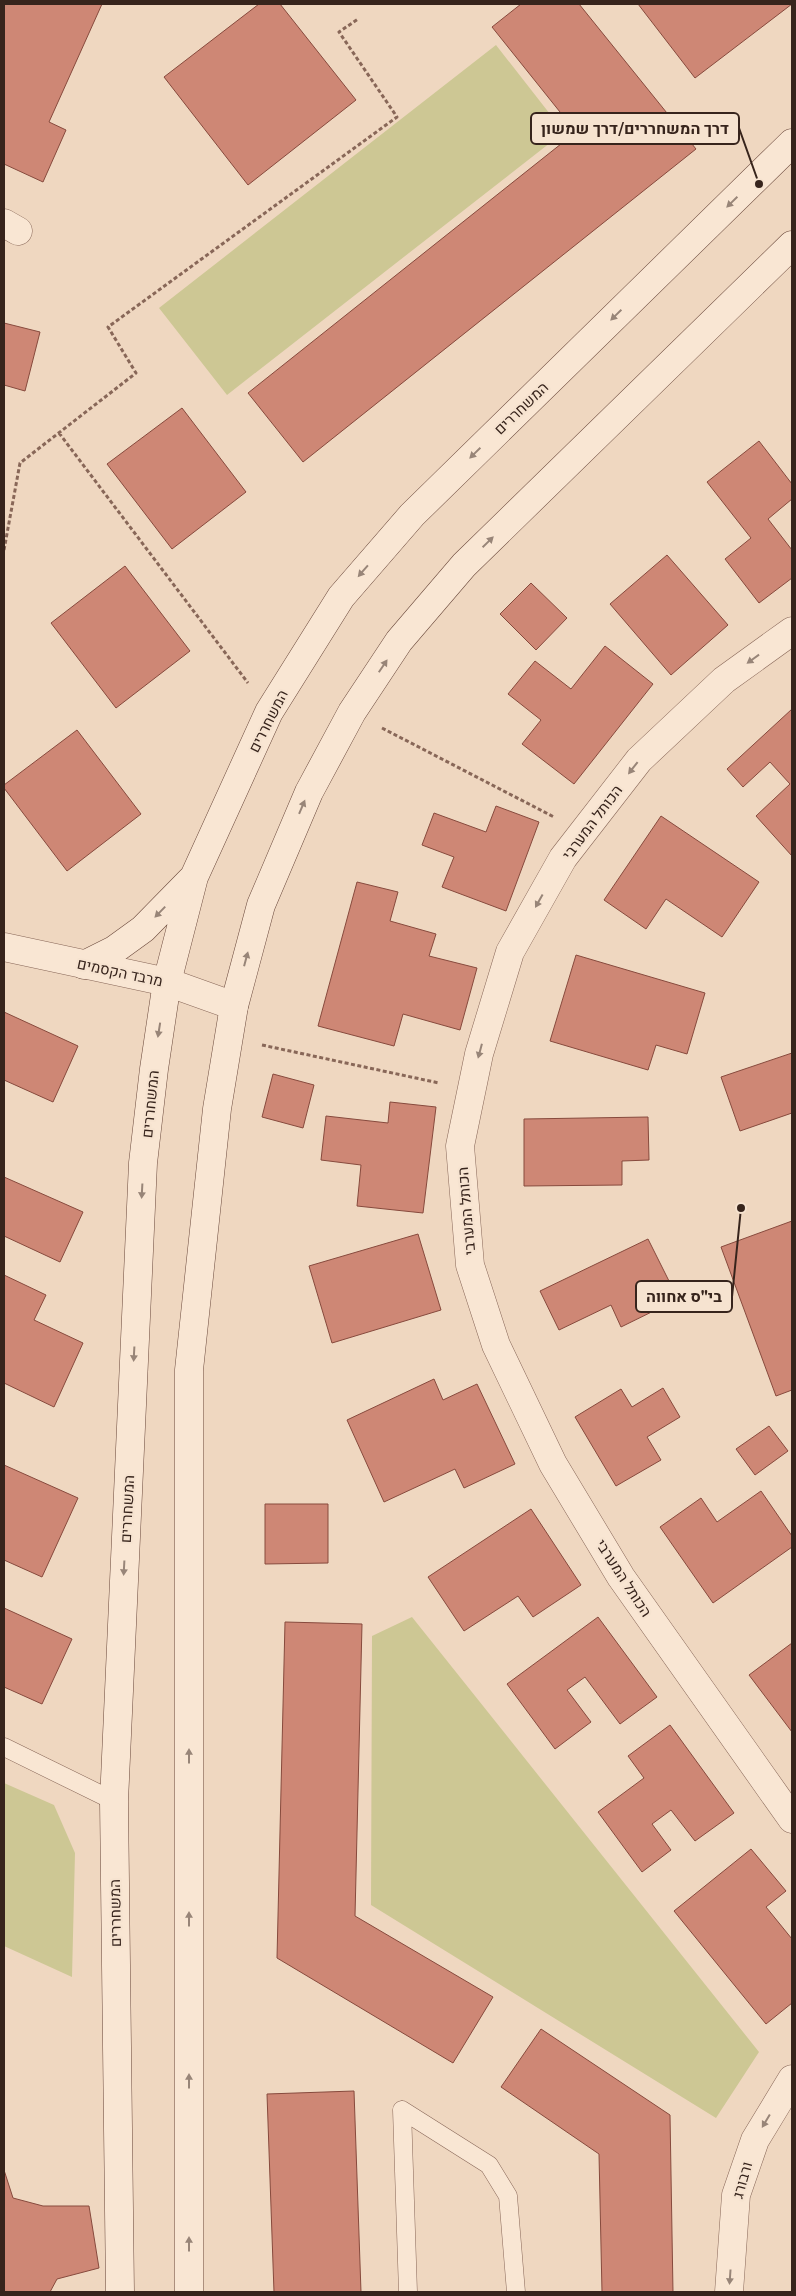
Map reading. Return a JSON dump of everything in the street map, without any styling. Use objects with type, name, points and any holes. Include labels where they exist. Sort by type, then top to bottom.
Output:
[{"type":"main road","name":"המשחררים","points":[[120,2292],[114,1800],[143,1163],[167,982],[194,877],[269,712],[341,597],[412,515],[792,143]]},
{"type":"main road","points":[[189,2292],[189,1370],[217,1109],[234,1006],[261,905],[309,792],[352,712],[399,641],[464,565],[792,245]]},
{"type":"main road","name":"הכותל המערבי","points":[[792,631],[724,680],[646,753],[563,858],[510,952],[479,1054],[460,1146],[470,1265],[496,1345],[553,1464],[621,1577],[792,1819]]},
{"type":"main road","points":[[84,965],[114,950],[143,929],[194,877]]},
{"type":"main road","name":"מרבד הקסמים","points":[[4,947],[167,982],[234,1006]]},
{"type":"main road","name":"ורבורג","points":[[729,2292],[736,2195],[755,2140],[792,2079]]},
{"type":"lane","points":[[4,1747],[114,1800]]},
{"type":"lane","points":[[408,2292],[402,2110],[489,2165],[508,2196],[516,2292]]},
{"type":"path","points":[[4,550],[20,463],[136,373],[108,327],[397,117],[339,32],[358,18]]},
{"type":"path","points":[[59,433],[269,712]]},
{"type":"path","points":[[352,712],[583,832]]},
{"type":"path","points":[[230,1038],[472,1090]]},
{"type":"shaded area","points":[[496,45],[564,132],[227,395],[159,308]]},
{"type":"shaded area","points":[[412,1617],[759,2052],[716,2118],[371,1905],[372,1636]]},
{"type":"shaded area","points":[[4,1783],[54,1805],[75,1853],[72,1977],[4,1946]]},
{"type":"building","points":[[4,4],[102,4],[49,122],[66,130],[43,182],[4,164]]},
{"type":"building","points":[[259,4],[280,4],[356,100],[248,185],[164,77]]},
{"type":"building","points":[[521,4],[579,4],[696,149],[303,462],[248,393],[576,132],[492,27]]},
{"type":"building","points":[[638,4],[792,4],[695,78]]},
{"type":"building","points":[[4,323],[40,332],[25,391],[4,385]]},
{"type":"building","points":[[182,408],[246,492],[172,549],[107,464]]},
{"type":"building","points":[[759,441],[792,484],[792,499],[768,519],[792,550],[792,578],[759,603],[725,559],[751,538],[707,482]]},
{"type":"building","points":[[667,555],[728,625],[671,675],[610,604]]},
{"type":"building","points":[[125,566],[190,651],[116,708],[51,623]]},
{"type":"building","points":[[531,583],[567,618],[536,650],[500,614]]},
{"type":"building","points":[[605,646],[653,684],[574,784],[522,744],[541,720],[508,694],[535,661],[571,689]]},
{"type":"building","points":[[792,709],[792,856],[756,816],[790,784],[770,762],[743,787],[727,769]]},
{"type":"building","points":[[77,730],[141,814],[67,871],[4,788],[4,785]]},
{"type":"building","points":[[496,806],[539,822],[506,911],[442,887],[454,857],[422,845],[434,813],[486,832]]},
{"type":"building","points":[[661,816],[759,882],[722,937],[666,899],[646,929],[604,900]]},
{"type":"building","points":[[357,882],[398,892],[390,921],[436,934],[429,956],[477,968],[460,1030],[403,1014],[394,1046],[318,1026]]},
{"type":"building","points":[[576,955],[705,993],[687,1054],[656,1045],[648,1070],[550,1041]]},
{"type":"building","points":[[4,1012],[78,1046],[53,1102],[4,1080]]},
{"type":"building","points":[[792,1053],[792,1113],[740,1131],[721,1077]]},
{"type":"building","points":[[273,1074],[314,1085],[303,1128],[262,1117]]},
{"type":"building","points":[[390,1102],[436,1107],[423,1213],[357,1206],[361,1165],[321,1160],[326,1116],[388,1123]]},
{"type":"building","points":[[648,1117],[649,1160],[622,1161],[622,1185],[524,1186],[524,1119]]},
{"type":"building","points":[[4,1177],[83,1212],[60,1262],[4,1236]]},
{"type":"building","points":[[792,1221],[792,1390],[776,1396],[721,1247]]},
{"type":"building","points":[[418,1234],[441,1310],[332,1343],[309,1266]]},
{"type":"building","points":[[648,1239],[678,1299],[621,1327],[611,1305],[559,1330],[540,1291]]},
{"type":"building","points":[[4,1275],[46,1295],[34,1320],[83,1343],[54,1407],[4,1383]]},
{"type":"building","points":[[434,1379],[443,1400],[477,1384],[515,1464],[464,1488],[455,1469],[384,1502],[347,1420]]},
{"type":"building","points":[[663,1388],[680,1417],[647,1437],[661,1460],[616,1486],[575,1417],[621,1389],[632,1407]]},
{"type":"building","points":[[769,1426],[788,1451],[755,1475],[736,1449]]},
{"type":"building","points":[[4,1465],[78,1498],[42,1577],[4,1560]]},
{"type":"building","points":[[761,1491],[792,1536],[792,1547],[713,1603],[660,1527],[701,1498],[717,1522]]},
{"type":"building","points":[[265,1504],[328,1504],[328,1563],[265,1564]]},
{"type":"building","points":[[531,1509],[581,1585],[533,1617],[518,1596],[464,1631],[428,1577]]},
{"type":"building","points":[[4,1608],[72,1639],[42,1704],[4,1687]]},
{"type":"building","points":[[598,1617],[657,1697],[620,1724],[585,1677],[567,1690],[591,1722],[555,1749],[507,1684]]},
{"type":"building","points":[[285,1622],[362,1624],[355,1916],[493,1997],[453,2063],[277,1958]]},
{"type":"building","points":[[792,1643],[792,1732],[749,1675]]},
{"type":"building","points":[[670,1725],[734,1813],[695,1841],[671,1810],[652,1824],[671,1850],[642,1872],[598,1812],[644,1778],[628,1756]]},
{"type":"building","points":[[751,1849],[786,1891],[766,1907],[792,1939],[792,2003],[766,2024],[674,1911]]},
{"type":"building","points":[[541,2029],[670,2115],[673,2292],[602,2292],[599,2154],[501,2087]]},
{"type":"building","points":[[354,2091],[361,2292],[274,2292],[267,2094]]},
{"type":"building","points":[[4,2170],[13,2198],[43,2206],[89,2206],[99,2268],[57,2279],[50,2292],[4,2292]]},
{"type":"place","name":"דרך המשחררים/דרך שמשון","points":[[759,184]]},
{"type":"place","name":"בי\"ס אחווה","points":[[741,1208]]}]
